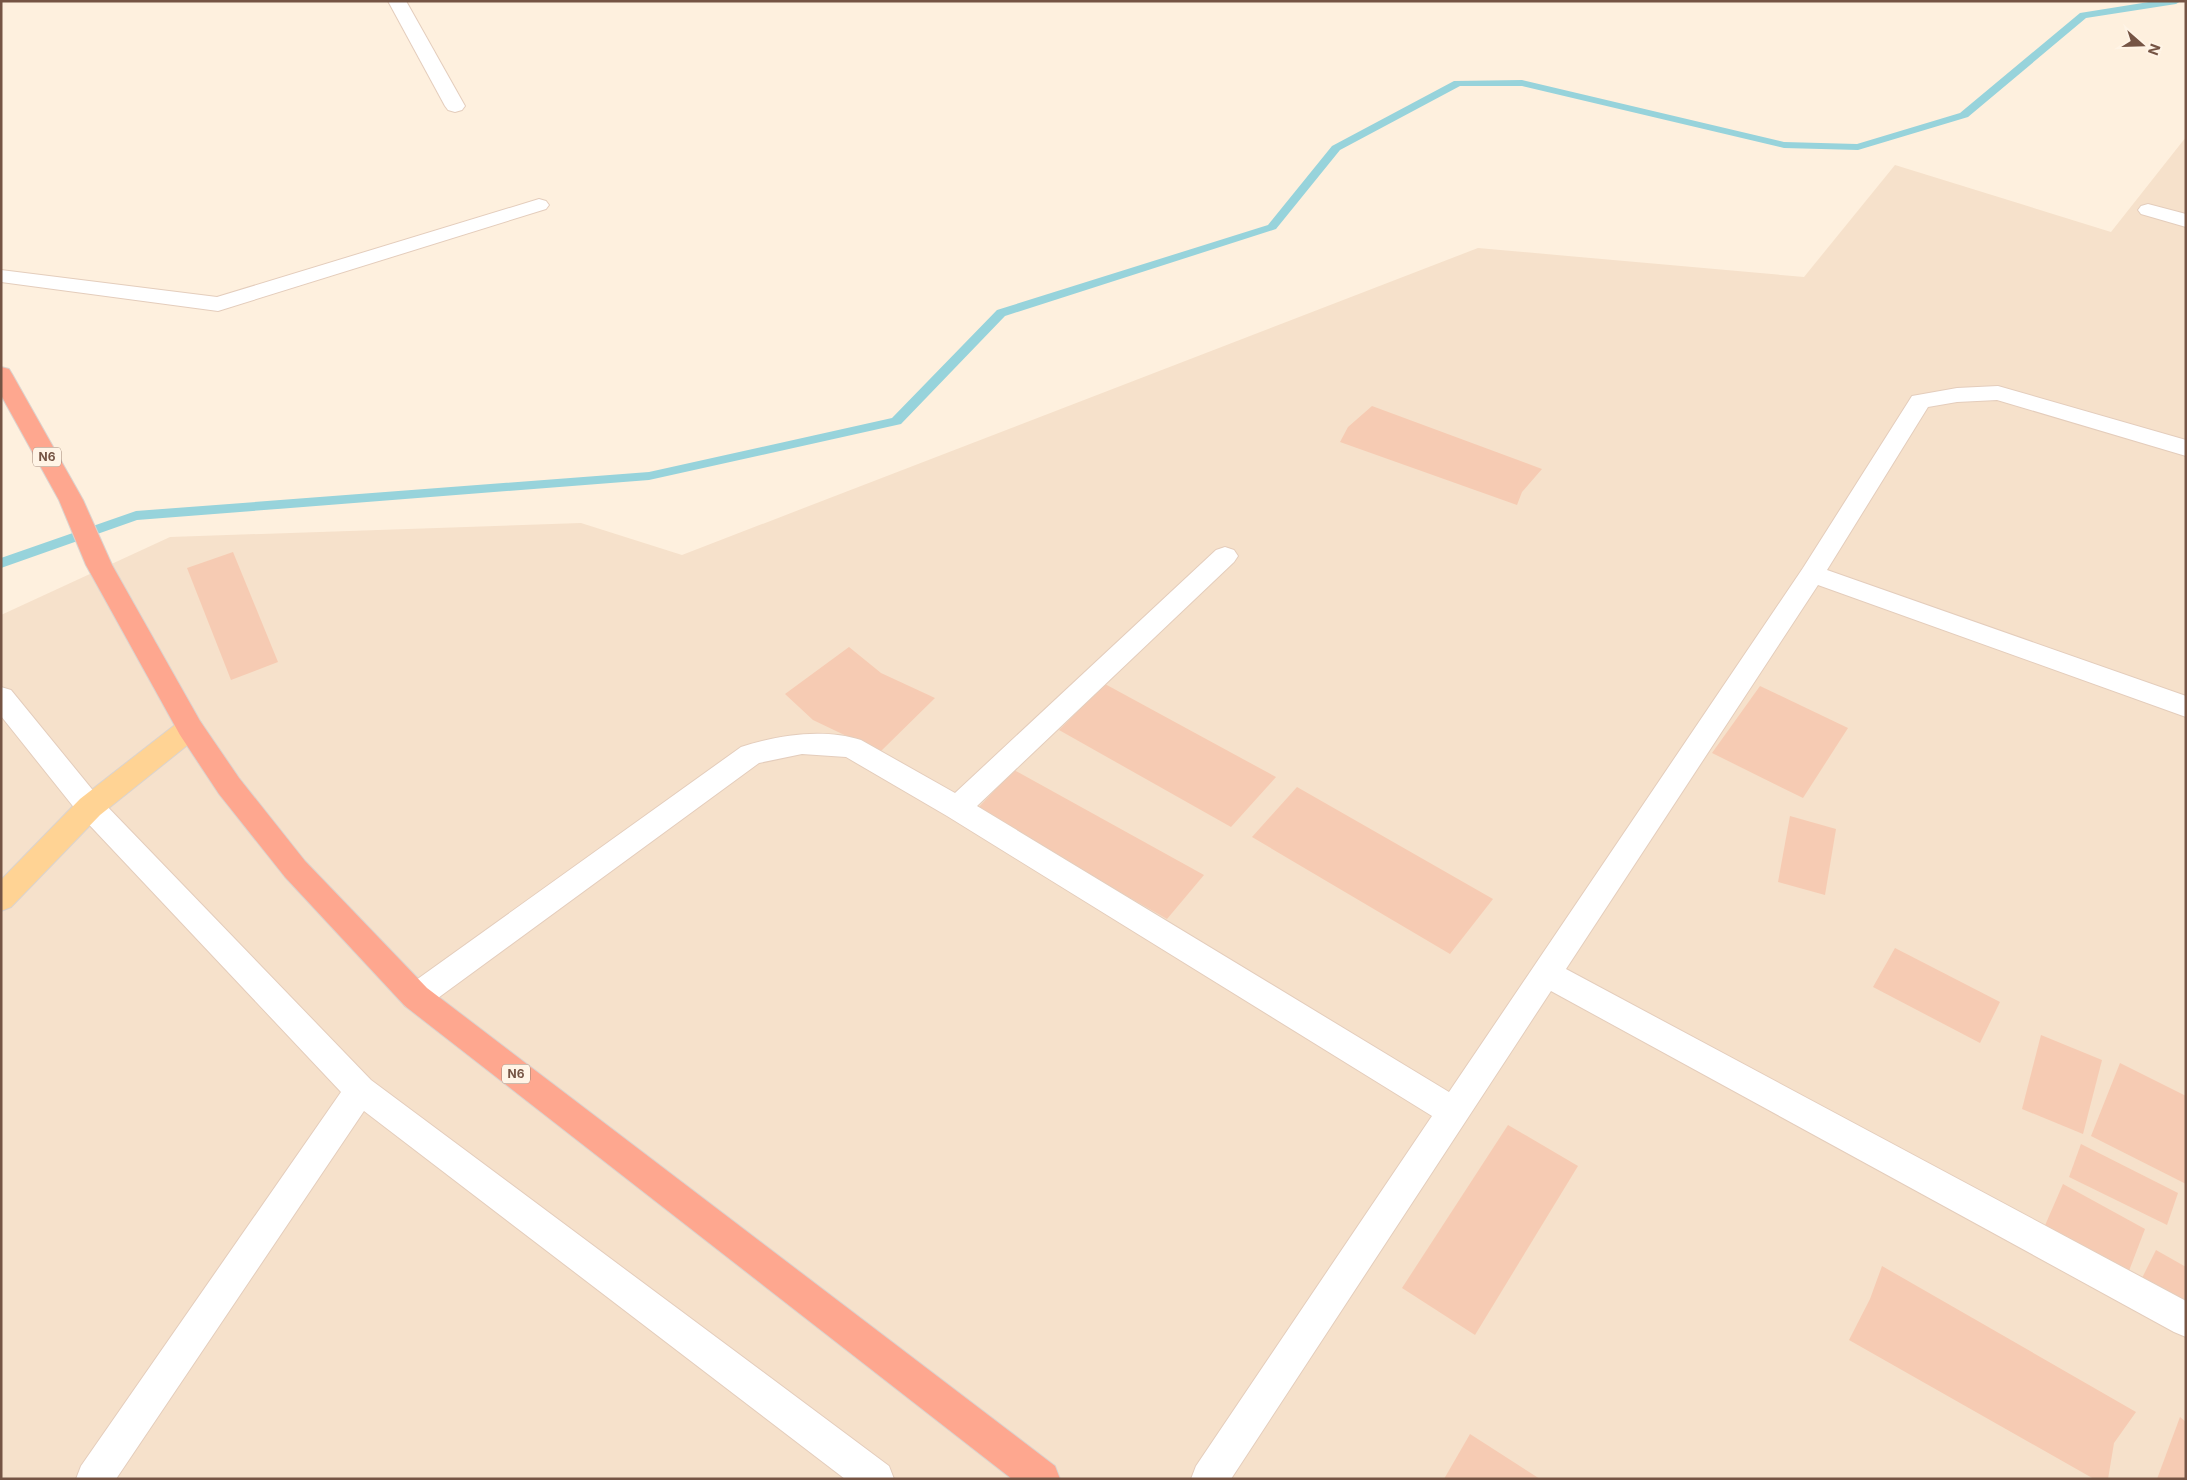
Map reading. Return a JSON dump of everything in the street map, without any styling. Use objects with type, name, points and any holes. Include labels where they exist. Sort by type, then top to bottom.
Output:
[{"type":"highway","name":"N6","points":[[1,374],[71,500],[99,565],[190,728],[229,786],[295,869],[416,998],[1042,1479]]},
{"type":"highway","points":[[1,407],[24,415]]},
{"type":"main road","points":[[1,899],[12,881],[90,807],[190,728]]},
{"type":"street","points":[[397,1],[455,106]]},
{"type":"street","points":[[1,276],[218,304],[539,205]]},
{"type":"street","points":[[2148,210],[2186,221]]},
{"type":"street","points":[[1209,1479],[1812,574],[1920,401],[1957,395],[1998,393],[2186,448]]},
{"type":"street","points":[[957,808],[1225,556]]},
{"type":"street","points":[[1812,574],[2186,707]]},
{"type":"street","points":[[1,697],[90,807],[360,1090],[876,1479]]},
{"type":"street","points":[[416,998],[751,754],[802,744],[851,747],[957,808],[1454,1112]]},
{"type":"street","points":[[1546,973],[2186,1320]]},
{"type":"street","points":[[94,1479],[360,1090]]},
{"type":"shaded area","points":[[2186,137],[2186,1479],[1,1479],[1,615],[170,537],[581,523],[682,555],[1478,248],[1804,277],[1895,165],[2111,232]]},
{"type":"building","points":[[1372,406],[1542,469],[1522,492],[1517,505],[1340,442],[1348,427]]},
{"type":"building","points":[[233,552],[278,662],[231,680],[187,568]]},
{"type":"building","points":[[849,647],[881,673],[935,698],[880,752],[813,720],[785,694]]},
{"type":"building","points":[[1105,684],[1276,777],[1231,827],[1059,730]]},
{"type":"building","points":[[1760,686],[1848,728],[1803,798],[1712,753]]},
{"type":"building","points":[[1014,770],[1204,875],[1167,919],[976,810]]},
{"type":"building","points":[[1297,787],[1493,899],[1450,954],[1252,837]]},
{"type":"building","points":[[1790,816],[1836,829],[1825,895],[1778,882]]},
{"type":"building","points":[[1895,948],[2000,1002],[1980,1043],[1873,987]]},
{"type":"building","points":[[2041,1035],[2102,1060],[2083,1134],[2022,1109]]},
{"type":"building","points":[[2120,1063],[2186,1096],[2186,1184],[2091,1136]]},
{"type":"building","points":[[1508,1125],[1578,1166],[1475,1335],[1402,1288]]},
{"type":"building","points":[[2081,1144],[2178,1193],[2167,1225],[2069,1177]]},
{"type":"building","points":[[2063,1184],[2145,1229],[2127,1276],[2043,1230]]},
{"type":"building","points":[[2156,1250],[2186,1267],[2186,1312],[2138,1286]]},
{"type":"building","points":[[1882,1266],[2136,1412],[2114,1443],[2108,1479],[2094,1479],[1849,1340],[1870,1299]]},
{"type":"building","points":[[2180,1417],[2186,1422],[2186,1479],[2157,1479]]},
{"type":"building","points":[[1470,1434],[1540,1479],[1444,1479]]},
{"type":"waterway","points":[[1,563],[136,516],[649,476],[896,421],[1001,313],[1272,227],[1336,148],[1458,83],[1522,83],[1784,145],[1858,147],[1964,115],[2083,15],[2176,1]]}]
